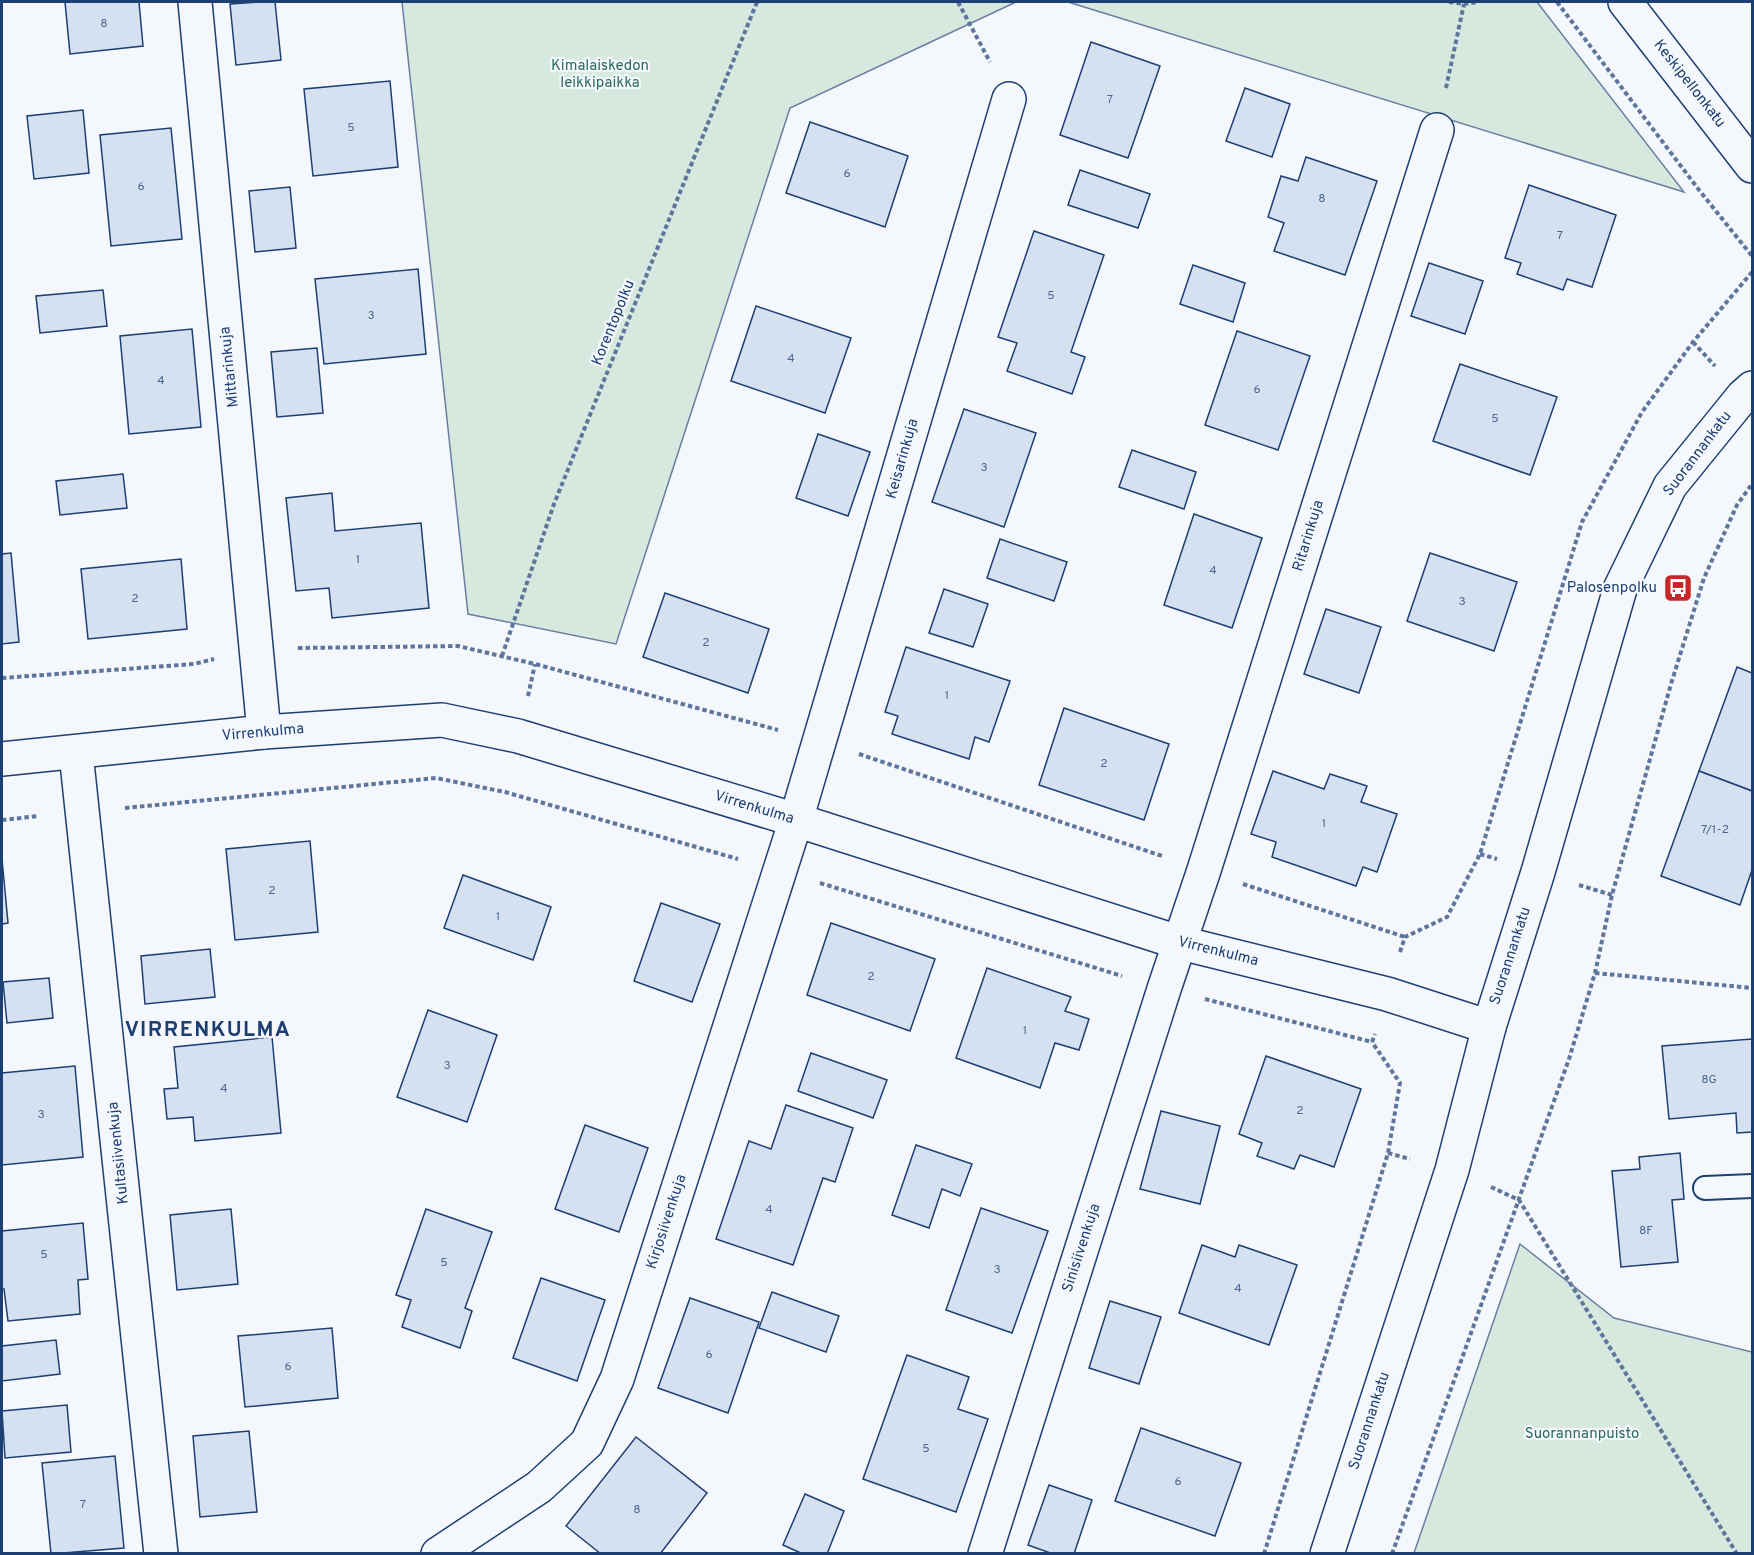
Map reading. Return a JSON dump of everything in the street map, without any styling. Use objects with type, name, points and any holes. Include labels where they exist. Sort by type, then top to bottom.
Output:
[{"type":"street","name":"Mittarinkuja","points":[[195,2],[258,648],[264,732]]},
{"type":"street","name":"Keskipellonkatu","points":[[1625,2],[1752,166]]},
{"type":"street","name":"Keisarinkuja","points":[[796,820],[1010,99]]},
{"type":"street","name":"Ritarinkuja","points":[[1181,943],[1437,130]]},
{"type":"street","name":"Suorannankatu","points":[[1327,1554],[1452,1170],[1489,1027],[1538,872],[1620,589],[1670,486],[1752,388]]},
{"type":"street","name":"Virrenkulma","points":[[2,759],[264,732],[442,720],[518,736],[796,820],[1181,943],[1387,994],[1489,1027]]},
{"type":"street","name":"Kultasiivenkuja","points":[[76,753],[162,1554]]},
{"type":"street","name":"Kirjosiivenkuja","points":[[438,1554],[540,1487],[587,1443],[617,1379],[796,820]]},
{"type":"street","name":"Sinisiivenkuja","points":[[985,1554],[1164,989],[1181,943]]},
{"type":"lane","points":[[1705,1188],[1752,1186]]},
{"type":"path","name":"Korentopolku","points":[[502,656],[554,504],[757,2]]},
{"type":"path","points":[[958,2],[1010,99]]},
{"type":"path","points":[[1449,2],[1478,2]]},
{"type":"path","points":[[1557,2],[1699,190],[1752,256]]},
{"type":"path","points":[[1437,130],[1464,3]]},
{"type":"path","points":[[2,678],[194,664],[258,648],[458,646],[820,741],[1405,937],[1447,917],[1480,854],[1582,522],[1642,412],[1693,342],[1752,272]]},
{"type":"path","points":[[1392,1554],[1569,1059],[1595,973],[1612,895],[1671,684],[1704,578],[1737,506],[1752,484]]},
{"type":"path","points":[[2,820],[436,778],[505,792],[780,871],[1164,989],[1372,1042],[1400,1083],[1388,1153],[1264,1554]]},
{"type":"path","points":[[1372,1042],[1405,937]]},
{"type":"path","points":[[1595,973],[1752,988]]},
{"type":"path","points":[[1519,1200],[1737,1554]]},
{"type":"green space","name":"Kimalaiskedon leikkipaikka","points":[[402,2],[1016,2],[790,108],[616,644],[468,614]]},
{"type":"green space","points":[[1068,2],[1537,2],[1684,192]]},
{"type":"green space","name":"Suorannanpuisto","points":[[1520,1244],[1614,1318],[1752,1352],[1752,1553],[1414,1553]]},
{"type":"building","points":[[65,2],[139,2],[143,46],[70,54]]},
{"type":"building","points":[[275,2],[281,60],[236,65],[230,4]]},
{"type":"building","points":[[1091,42],[1160,66],[1128,158],[1060,135]]},
{"type":"building","points":[[390,81],[398,167],[313,176],[304,89]]},
{"type":"building","points":[[1245,88],[1290,104],[1272,157],[1226,141]]},
{"type":"building","points":[[83,110],[89,173],[34,179],[27,116]]},
{"type":"building","points":[[810,122],[908,156],[885,227],[786,193]]},
{"type":"building","points":[[171,128],[182,239],[111,246],[100,135]]},
{"type":"building","points":[[1306,157],[1377,181],[1345,275],[1274,251],[1284,223],[1268,217],[1281,176],[1298,181]]},
{"type":"building","points":[[1080,170],[1150,194],[1138,228],[1068,205]]},
{"type":"building","points":[[1529,185],[1616,215],[1592,287],[1567,279],[1563,290],[1517,274],[1521,263],[1505,258]]},
{"type":"building","points":[[290,187],[296,248],[255,252],[249,191]]},
{"type":"building","points":[[1034,231],[1104,255],[1071,352],[1085,357],[1072,394],[1007,371],[1017,343],[998,337]]},
{"type":"building","points":[[1429,263],[1483,281],[1465,334],[1411,316]]},
{"type":"building","points":[[1193,265],[1245,283],[1233,322],[1180,304]]},
{"type":"building","points":[[418,269],[426,354],[324,364],[315,279]]},
{"type":"building","points":[[103,290],[107,326],[40,333],[36,296]]},
{"type":"building","points":[[756,306],[851,338],[825,413],[731,381]]},
{"type":"building","points":[[192,329],[201,427],[129,434],[120,336]]},
{"type":"building","points":[[1237,331],[1310,356],[1278,450],[1205,425]]},
{"type":"building","points":[[317,348],[323,413],[277,417],[271,352]]},
{"type":"building","points":[[1460,364],[1557,397],[1530,475],[1433,441]]},
{"type":"building","points":[[964,409],[1036,433],[1004,527],[932,502]]},
{"type":"building","points":[[818,434],[870,452],[848,516],[796,498]]},
{"type":"building","points":[[1132,450],[1196,472],[1184,509],[1119,487]]},
{"type":"building","points":[[123,474],[127,508],[60,515],[56,481]]},
{"type":"building","points":[[332,493],[335,531],[421,523],[429,608],[332,618],[329,588],[296,591],[286,498]]},
{"type":"building","points":[[1194,514],[1262,538],[1232,628],[1164,605]]},
{"type":"building","points":[[1000,539],[1067,562],[1054,601],[987,578]]},
{"type":"building","points":[[11,553],[19,642],[2,644],[2,554]]},
{"type":"building","points":[[1430,553],[1517,582],[1494,651],[1407,621]]},
{"type":"building","points":[[181,559],[187,629],[88,639],[81,569]]},
{"type":"building","points":[[944,589],[988,604],[973,647],[929,633]]},
{"type":"building","points":[[665,593],[769,629],[748,693],[643,657]]},
{"type":"building","points":[[1326,609],[1381,627],[1359,693],[1304,674]]},
{"type":"building","points":[[906,647],[1010,681],[989,742],[975,737],[969,759],[892,734],[898,716],[885,712]]},
{"type":"building","points":[[1737,667],[1752,673],[1752,791],[1699,771]]},
{"type":"building","points":[[1064,708],[1169,744],[1144,820],[1039,785]]},
{"type":"building","points":[[1273,771],[1324,789],[1330,774],[1367,786],[1361,802],[1397,814],[1377,872],[1363,867],[1356,886],[1272,857],[1276,842],[1251,834]]},
{"type":"building","points":[[1699,771],[1752,791],[1752,870],[1740,905],[1661,876]]},
{"type":"building","points":[[310,841],[318,932],[235,940],[226,849]]},
{"type":"building","points":[[2,859],[8,923],[2,924]]},
{"type":"building","points":[[463,875],[551,907],[533,960],[444,928]]},
{"type":"building","points":[[661,903],[720,924],[692,1002],[634,981]]},
{"type":"building","points":[[831,923],[935,959],[910,1031],[807,995]]},
{"type":"building","points":[[210,949],[215,997],[145,1004],[141,956]]},
{"type":"building","points":[[987,968],[1071,997],[1065,1011],[1089,1019],[1079,1050],[1055,1043],[1040,1088],[956,1058]]},
{"type":"building","points":[[49,978],[53,1018],[7,1023],[3,982]]},
{"type":"building","points":[[428,1010],[497,1035],[467,1122],[397,1097]]},
{"type":"building","points":[[272,1037],[281,1133],[195,1141],[193,1117],[167,1119],[164,1089],[178,1088],[174,1047]]},
{"type":"building","points":[[1752,1039],[1752,1132],[1737,1133],[1736,1113],[1669,1119],[1662,1046]]},
{"type":"building","points":[[811,1053],[887,1080],[873,1118],[798,1091]]},
{"type":"building","points":[[1266,1056],[1361,1089],[1334,1167],[1300,1155],[1294,1169],[1257,1156],[1262,1143],[1239,1134]]},
{"type":"building","points":[[75,1066],[83,1157],[2,1165],[2,1073]]},
{"type":"building","points":[[786,1105],[853,1128],[835,1182],[823,1178],[793,1265],[716,1239],[749,1141],[771,1149]]},
{"type":"building","points":[[1161,1111],[1220,1126],[1200,1204],[1140,1189]]},
{"type":"building","points":[[585,1125],[648,1148],[619,1232],[555,1209]]},
{"type":"building","points":[[916,1145],[972,1164],[960,1196],[942,1189],[929,1228],[892,1215]]},
{"type":"building","points":[[1680,1153],[1684,1199],[1672,1200],[1678,1262],[1621,1267],[1612,1171],[1640,1169],[1639,1157]]},
{"type":"building","points":[[981,1208],[1048,1231],[1012,1333],[946,1310]]},
{"type":"building","points":[[231,1209],[238,1284],[177,1290],[170,1215]]},
{"type":"building","points":[[426,1209],[492,1232],[465,1308],[472,1311],[460,1348],[402,1327],[411,1300],[396,1295]]},
{"type":"building","points":[[83,1223],[88,1279],[78,1280],[80,1314],[8,1321],[4,1289],[2,1289],[2,1231]]},
{"type":"building","points":[[1202,1245],[1235,1257],[1239,1245],[1297,1265],[1269,1345],[1179,1313]]},
{"type":"building","points":[[541,1278],[605,1300],[577,1381],[513,1358]]},
{"type":"building","points":[[772,1292],[839,1316],[826,1352],[759,1328]]},
{"type":"building","points":[[690,1298],[759,1322],[728,1413],[658,1388]]},
{"type":"building","points":[[1110,1301],[1161,1317],[1139,1384],[1089,1368]]},
{"type":"building","points":[[332,1328],[338,1398],[245,1407],[238,1336]]},
{"type":"building","points":[[56,1340],[60,1374],[2,1381],[2,1346]]},
{"type":"building","points":[[907,1355],[969,1377],[958,1409],[988,1419],[956,1512],[863,1479]]},
{"type":"building","points":[[67,1405],[71,1452],[5,1458],[2,1411]]},
{"type":"building","points":[[1141,1428],[1241,1463],[1215,1536],[1115,1501]]},
{"type":"building","points":[[249,1431],[257,1512],[200,1517],[193,1436]]},
{"type":"building","points":[[636,1437],[707,1493],[660,1554],[601,1554],[566,1526]]},
{"type":"building","points":[[115,1456],[124,1548],[51,1554],[42,1463]]},
{"type":"building","points":[[1049,1485],[1092,1500],[1074,1554],[1053,1554],[1028,1545]]},
{"type":"building","points":[[805,1494],[844,1511],[827,1554],[803,1554],[783,1545]]},
{"type":"place","name":"Palosenpolku","points":[[1678,588]]},
{"type":"district","name":"VIRRENKULMA","points":[[208,1030]]}]
